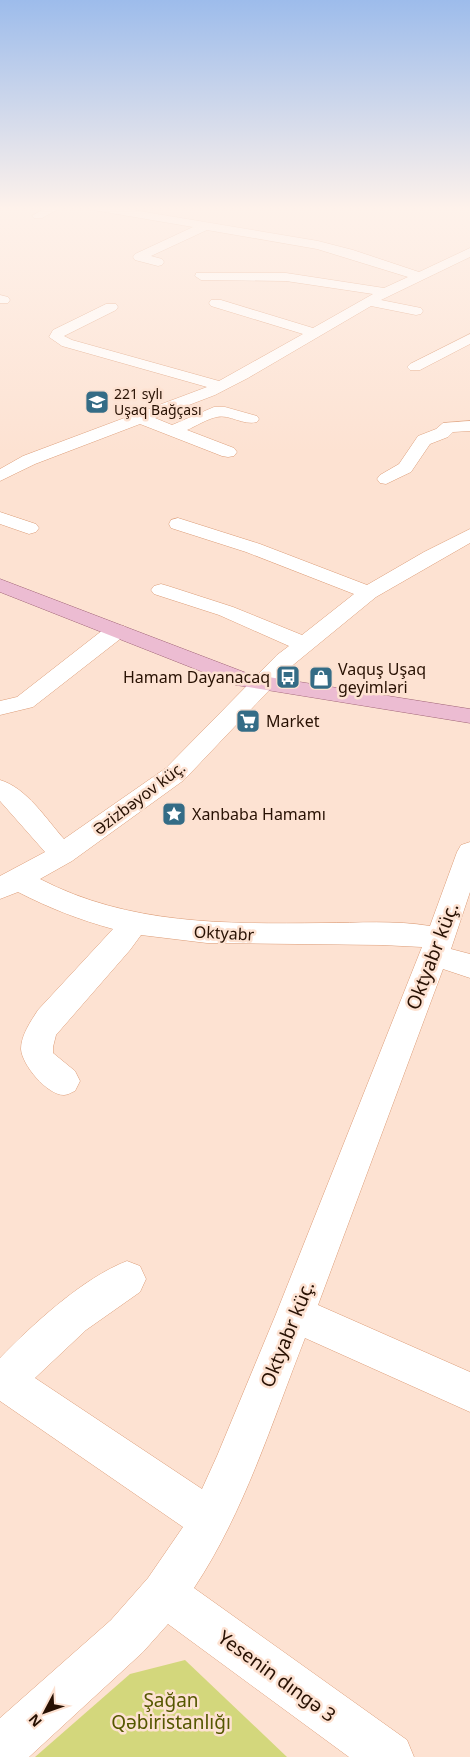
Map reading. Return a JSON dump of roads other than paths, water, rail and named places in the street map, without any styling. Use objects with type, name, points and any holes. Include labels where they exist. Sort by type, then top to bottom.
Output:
[{"type":"main road","points":[[0,585],[116,631],[261,684],[470,716]]},
{"type":"street","points":[[366,289],[386,292]]},
{"type":"street","points":[[4,470],[142,419],[221,386],[392,289]]},
{"type":"street","points":[[369,302],[416,311]]},
{"type":"street","points":[[216,303],[313,333]]},
{"type":"street","points":[[111,307],[58,333],[56,337],[67,343],[221,386]]},
{"type":"street","points":[[415,367],[470,338]]},
{"type":"street","points":[[172,430],[214,412],[225,412],[251,420]]},
{"type":"street","points":[[142,419],[228,452]]},
{"type":"street","points":[[386,479],[405,468],[424,440],[442,433],[448,427],[470,426]]},
{"type":"street","points":[[0,518],[29,528]]},
{"type":"street","points":[[178,524],[254,548],[369,593]]},
{"type":"street","name":"Əzizbəyov küç.","points":[[9,885],[62,854],[175,774],[261,684],[304,644],[369,593],[431,556],[470,536]]},
{"type":"street","points":[[161,590],[226,611],[304,644]]},
{"type":"street","points":[[3,703],[25,702],[116,631]]},
{"type":"street","points":[[0,789],[12,797],[62,854]]},
{"type":"street","name":"Oktyabr küç.","points":[[0,1750],[127,1636],[164,1594],[186,1563],[210,1520],[232,1471],[295,1314],[436,947],[470,852]]},
{"type":"street","name":"Oktyabr","points":[[9,885],[36,890],[63,903],[101,917],[134,924],[194,932],[243,934],[409,934],[470,966]]},
{"type":"street","points":[[64,1081],[45,1068],[40,1061],[37,1053],[41,1031],[49,1019],[120,942],[134,924]]},
{"type":"street","points":[[127,1279],[73,1317],[3,1380],[210,1520]]},
{"type":"street","points":[[295,1314],[470,1392]]},
{"type":"street","name":"Yesenin dıngə 3","points":[[164,1594],[390,1757]]},
{"type":"place","name":"221 sylı Uşaq Bağçası","points":[[97,402]]},
{"type":"place","name":"Hamam Dayanacaq","points":[[288,677]]},
{"type":"place","name":"Vaquş Uşaq geyimləri","points":[[321,678]]},
{"type":"place","name":"Market","points":[[248,721]]},
{"type":"place","name":"Xanbaba Hamamı","points":[[174,814]]},
{"type":"park label","name":"Şağan Qəbiristanlığı","points":[[171,1711]]}]
